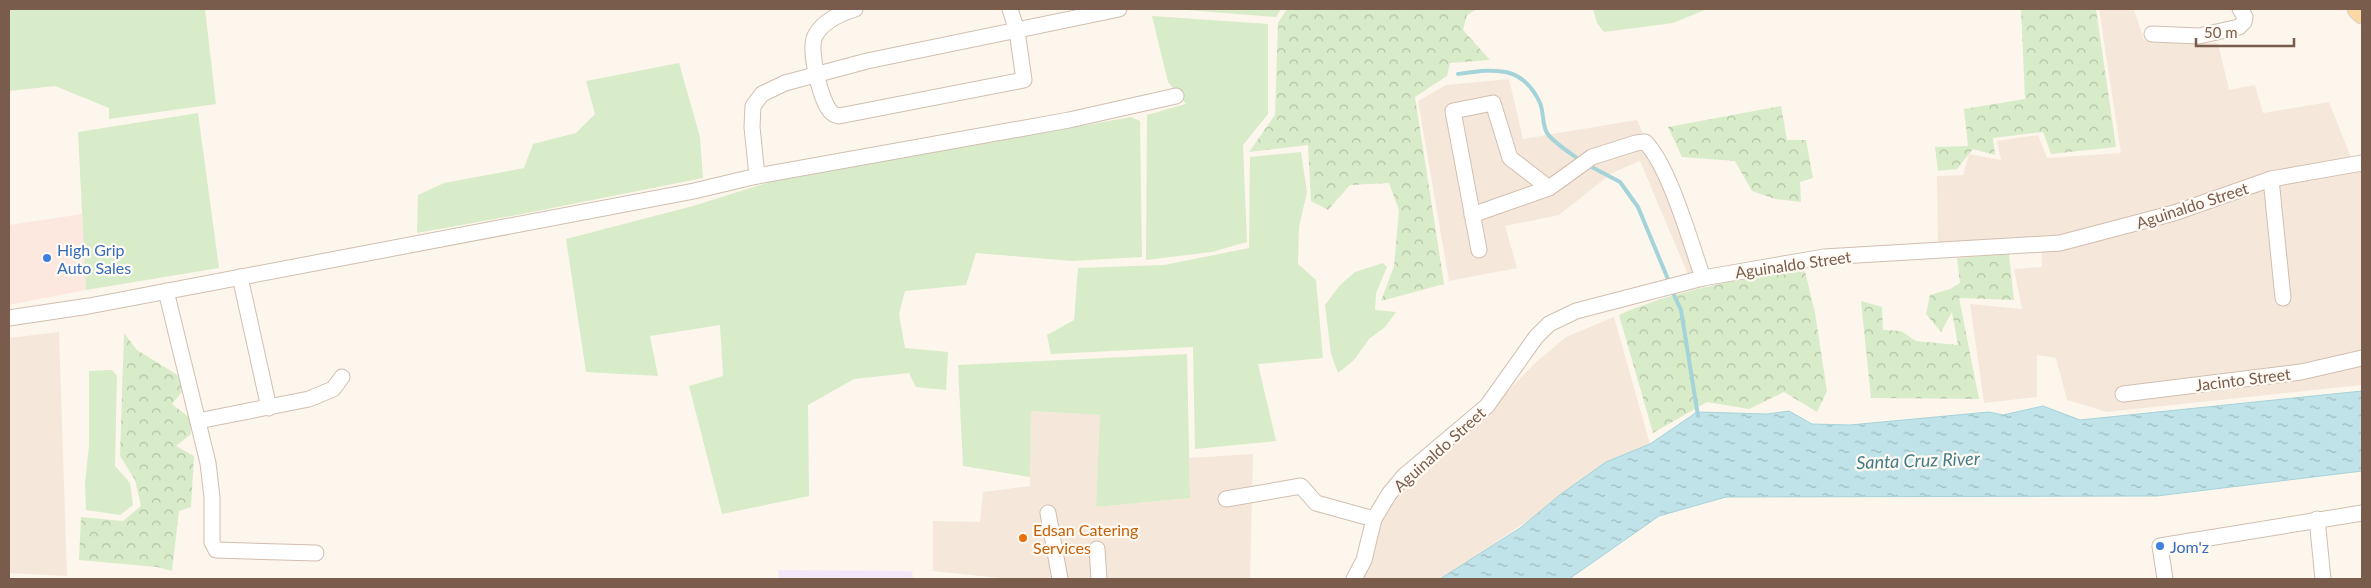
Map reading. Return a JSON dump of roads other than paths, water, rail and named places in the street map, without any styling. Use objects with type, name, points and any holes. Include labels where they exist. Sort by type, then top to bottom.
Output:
[{"type":"main road","points":[[2357,9],[2362,14]]},
{"type":"street","points":[[855,9],[837,15],[822,26],[813,39],[816,75],[824,100],[832,113],[839,116],[1024,80],[1017,30],[1010,9]]},
{"type":"street","points":[[757,176],[752,127],[753,106],[762,94],[785,83],[867,61],[1017,30],[1090,11],[1119,9]]},
{"type":"street","points":[[2152,34],[2199,36],[2239,27],[2244,22],[2245,17],[2240,9]]},
{"type":"street","points":[[9,318],[166,292],[694,190],[757,176],[1069,120],[1176,96]]},
{"type":"street","points":[[1479,250],[1453,111],[1493,103],[1510,158],[1550,188]]},
{"type":"street","points":[[1472,216],[1550,188],[1592,156],[1636,142],[1645,142],[1654,150],[1671,188],[1703,278]]},
{"type":"street","name":"Aguinaldo Street","points":[[1354,579],[1364,560],[1374,519],[1389,494],[1404,476],[1487,406],[1536,337],[1549,324],[1576,311],[1703,278],[1824,257],[2060,243],[2174,212],[2271,179],[2362,163]]},
{"type":"street","points":[[2271,179],[2284,298]]},
{"type":"street","points":[[240,277],[269,408]]},
{"type":"street","points":[[166,292],[208,463],[212,497],[212,542],[216,550],[316,553]]},
{"type":"street","name":"Jacinto Street","points":[[2123,394],[2301,372],[2362,358]]},
{"type":"street","points":[[198,421],[309,399],[333,389],[342,377]]},
{"type":"street","points":[[1226,500],[1301,486],[1316,503],[1374,519]]},
{"type":"street","points":[[1048,513],[1060,579]]},
{"type":"street","points":[[2165,579],[2160,546],[2362,513]]},
{"type":"street","points":[[2317,519],[2323,579]]},
{"type":"street","points":[[1096,549],[1099,579]]},
{"type":"water","name":"Santa Cruz River","points":[[2362,391],[2362,471],[2157,496],[1726,497],[1659,516],[1569,579],[1440,579],[1520,528],[1561,494],[1606,462],[1650,444],[1697,412],[1767,414],[1789,411],[1812,424],[1850,425],[1989,412],[2003,415],[2043,406],[2080,420]]},
{"type":"waterway","points":[[1458,74],[1483,71],[1506,72],[1516,75],[1525,81],[1533,90],[1540,103],[1547,133],[1558,144],[1580,160]]},
{"type":"waterway","points":[[1588,165],[1620,182],[1638,207],[1670,284]]},
{"type":"waterway","points":[[1672,291],[1681,310],[1698,416]]},
{"type":"place","name":"High Grip Auto Sales","points":[[47,258]]},
{"type":"place","name":"Edsan Catering Services","points":[[1023,538]]},
{"type":"place","name":"Jom'z","points":[[2160,546]]}]
